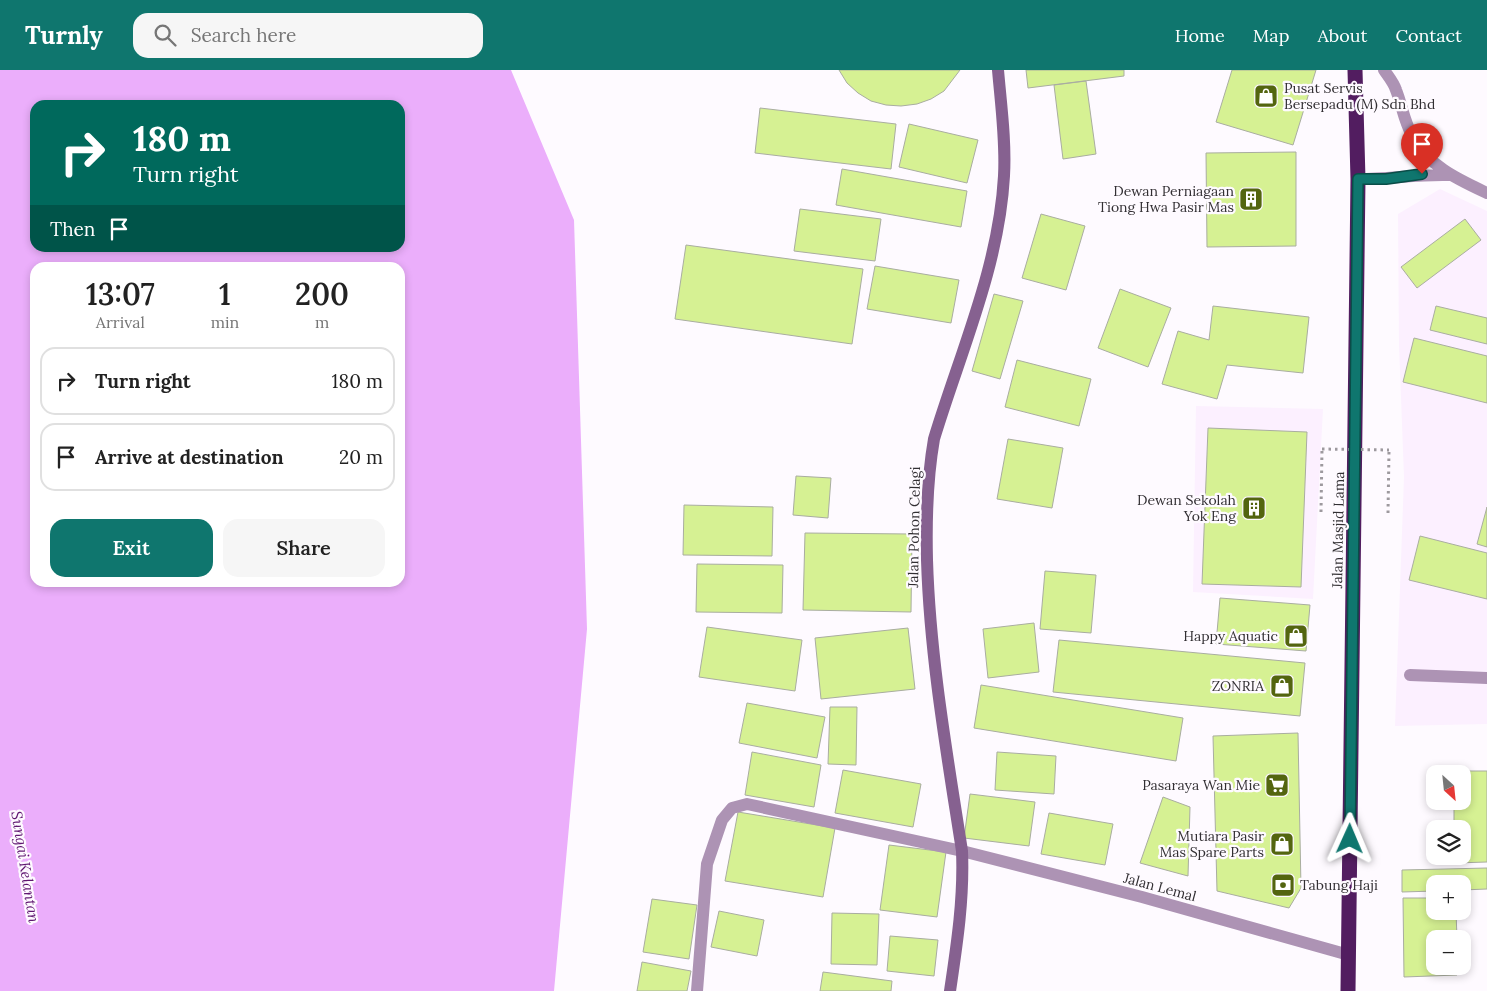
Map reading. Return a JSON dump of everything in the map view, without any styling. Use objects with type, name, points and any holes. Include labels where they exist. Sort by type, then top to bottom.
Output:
[{"type":"highway","name":"Jalan Masjid Lama","points":[[1348,991],[1358,179],[1355,70]]},
{"type":"street","name":"Jalan Pohon Celagi","points":[[950,991],[962,910],[962,851],[933,652],[928,587],[927,500],[929,466],[934,439],[987,277],[998,227],[1005,153],[998,70]]},
{"type":"street","points":[[1384,70],[1396,89],[1411,134],[1423,152],[1434,164],[1450,175],[1487,194]]},
{"type":"street","points":[[1358,179],[1386,179],[1422,174],[1450,175]]},
{"type":"street","points":[[1410,675],[1487,678]]},
{"type":"street","name":"Jalan Lemal","points":[[697,991],[707,864],[722,820],[732,808],[747,804],[962,851],[1142,897],[1349,955]]},
{"type":"path","points":[[1321,512],[1322,449],[1389,450],[1388,513]]},
{"type":"shaded area","points":[[1440,189],[1487,211],[1487,724],[1395,726],[1404,477],[1399,345],[1398,214]]},
{"type":"shaded area","name":"Dewan Sekolah Yok Eng","points":[[1196,406],[1323,409],[1313,599],[1193,592]]},
{"type":"water","name":"Sungai Kelantan","points":[[0,70],[511,70],[574,220],[587,629],[554,991],[0,991]]},
{"type":"building","points":[[839,70],[960,70],[944,91],[931,99],[917,104],[901,106],[871,101],[847,83]]},
{"type":"building","points":[[1026,70],[1124,70],[1124,76],[1028,88]]},
{"type":"building","name":"Pusat Servis Bersepadu (M) Sdn Bhd","points":[[1232,70],[1316,70],[1293,145],[1216,122]]},
{"type":"building","points":[[1086,81],[1096,154],[1063,159],[1054,85]]},
{"type":"building","points":[[760,108],[896,124],[891,169],[755,153]]},
{"type":"building","points":[[909,124],[978,140],[967,183],[899,167]]},
{"type":"building","name":"Dewan Perniagaan Tiong Hwa Pasir Mas","points":[[1296,152],[1296,246],[1207,247],[1206,153]]},
{"type":"building","points":[[842,169],[967,191],[961,227],[836,205]]},
{"type":"building","points":[[800,209],[881,219],[875,261],[794,251]]},
{"type":"building","points":[[1041,214],[1085,226],[1066,290],[1022,278]]},
{"type":"building","points":[[1465,219],[1481,240],[1417,288],[1401,267]]},
{"type":"building","points":[[686,245],[863,269],[852,344],[675,319]]},
{"type":"building","points":[[875,266],[959,280],[951,323],[867,309]]},
{"type":"building","points":[[1120,289],[1171,308],[1148,367],[1098,348]]},
{"type":"building","points":[[994,294],[1023,301],[1000,379],[972,371]]},
{"type":"building","points":[[1213,306],[1309,317],[1303,373],[1227,365],[1217,399],[1162,384],[1178,331],[1209,340]]},
{"type":"building","points":[[1436,306],[1487,318],[1487,344],[1430,330]]},
{"type":"building","points":[[1414,338],[1487,356],[1487,403],[1403,382]]},
{"type":"building","points":[[1017,360],[1091,379],[1079,426],[1005,407]]},
{"type":"building","name":"Dewan Sekolah Yok Eng","points":[[1208,428],[1307,432],[1301,587],[1202,584]]},
{"type":"building","points":[[1008,439],[1063,448],[1052,508],[997,499]]},
{"type":"building","points":[[796,476],[831,478],[828,518],[793,515]]},
{"type":"building","points":[[684,505],[773,507],[772,556],[683,555]]},
{"type":"building","points":[[1487,507],[1487,547],[1477,544]]},
{"type":"building","points":[[805,533],[912,534],[911,612],[803,610]]},
{"type":"building","points":[[1420,536],[1487,553],[1487,599],[1409,580]]},
{"type":"building","points":[[697,564],[783,565],[782,613],[696,612]]},
{"type":"building","points":[[1045,571],[1096,575],[1091,633],[1040,629]]},
{"type":"building","points":[[1220,598],[1310,605],[1306,651],[1216,644]]},
{"type":"building","points":[[1034,623],[1039,672],[988,678],[983,629]]},
{"type":"building","points":[[707,627],[802,640],[795,691],[699,677]]},
{"type":"building","points":[[908,628],[915,689],[821,699],[815,638]]},
{"type":"building","points":[[1059,640],[1305,663],[1300,716],[1053,692]]},
{"type":"building","points":[[981,685],[1183,718],[1176,761],[974,728]]},
{"type":"building","points":[[747,703],[825,717],[817,758],[739,743]]},
{"type":"building","points":[[830,707],[857,707],[856,765],[828,764]]},
{"type":"building","points":[[1298,733],[1301,888],[1289,908],[1217,891],[1213,736]]},
{"type":"building","points":[[752,752],[821,765],[814,807],[745,795]]},
{"type":"building","points":[[997,752],[1056,756],[1054,794],[995,790]]},
{"type":"building","points":[[843,770],[921,784],[913,827],[835,813]]},
{"type":"building","points":[[1471,771],[1487,771],[1487,862],[1471,862],[1471,820],[1454,820],[1454,810],[1471,810]]},
{"type":"building","points":[[970,794],[1035,802],[1029,846],[964,838]]},
{"type":"building","points":[[1163,797],[1190,807],[1188,876],[1140,863]]},
{"type":"building","points":[[738,812],[835,828],[823,897],[725,881]]},
{"type":"building","points":[[1049,813],[1113,824],[1105,865],[1041,854]]},
{"type":"building","points":[[889,845],[946,852],[937,917],[880,910]]},
{"type":"building","points":[[1487,868],[1487,889],[1471,890],[1471,875],[1426,875],[1426,891],[1402,892],[1402,870]]},
{"type":"building","points":[[1403,898],[1426,898],[1426,920],[1456,920],[1457,930],[1426,930],[1426,975],[1457,975],[1404,977]]},
{"type":"building","points":[[652,899],[697,905],[689,959],[643,952]]},
{"type":"building","points":[[719,911],[764,920],[757,956],[711,947]]},
{"type":"building","points":[[832,913],[879,914],[877,965],[831,964]]},
{"type":"building","points":[[890,936],[938,940],[934,976],[887,971]]},
{"type":"building","points":[[642,962],[691,971],[687,991],[637,991]]},
{"type":"building","points":[[823,972],[892,981],[891,991],[820,991]]},
{"type":"place","name":"Pusat Servis Bersepadu (M) Sdn Bhd","points":[[1266,96]]},
{"type":"place","name":"Dewan Perniagaan Tiong Hwa Pasir Mas","points":[[1251,199]]},
{"type":"place","name":"Dewan Sekolah Yok Eng","points":[[1254,508]]},
{"type":"place","name":"Happy Aquatic","points":[[1296,636]]},
{"type":"place","name":"ZONRIA","points":[[1282,686]]},
{"type":"place","name":"Pasaraya Wan Mie","points":[[1277,785]]},
{"type":"place","name":"Mutiara Pasir Mas Spare Parts","points":[[1282,844]]},
{"type":"place","name":"Tabung Haji","points":[[1283,885]]},
{"type":"route","points":[[1350,839],[1358,179],[1386,179],[1422,174]]}]
